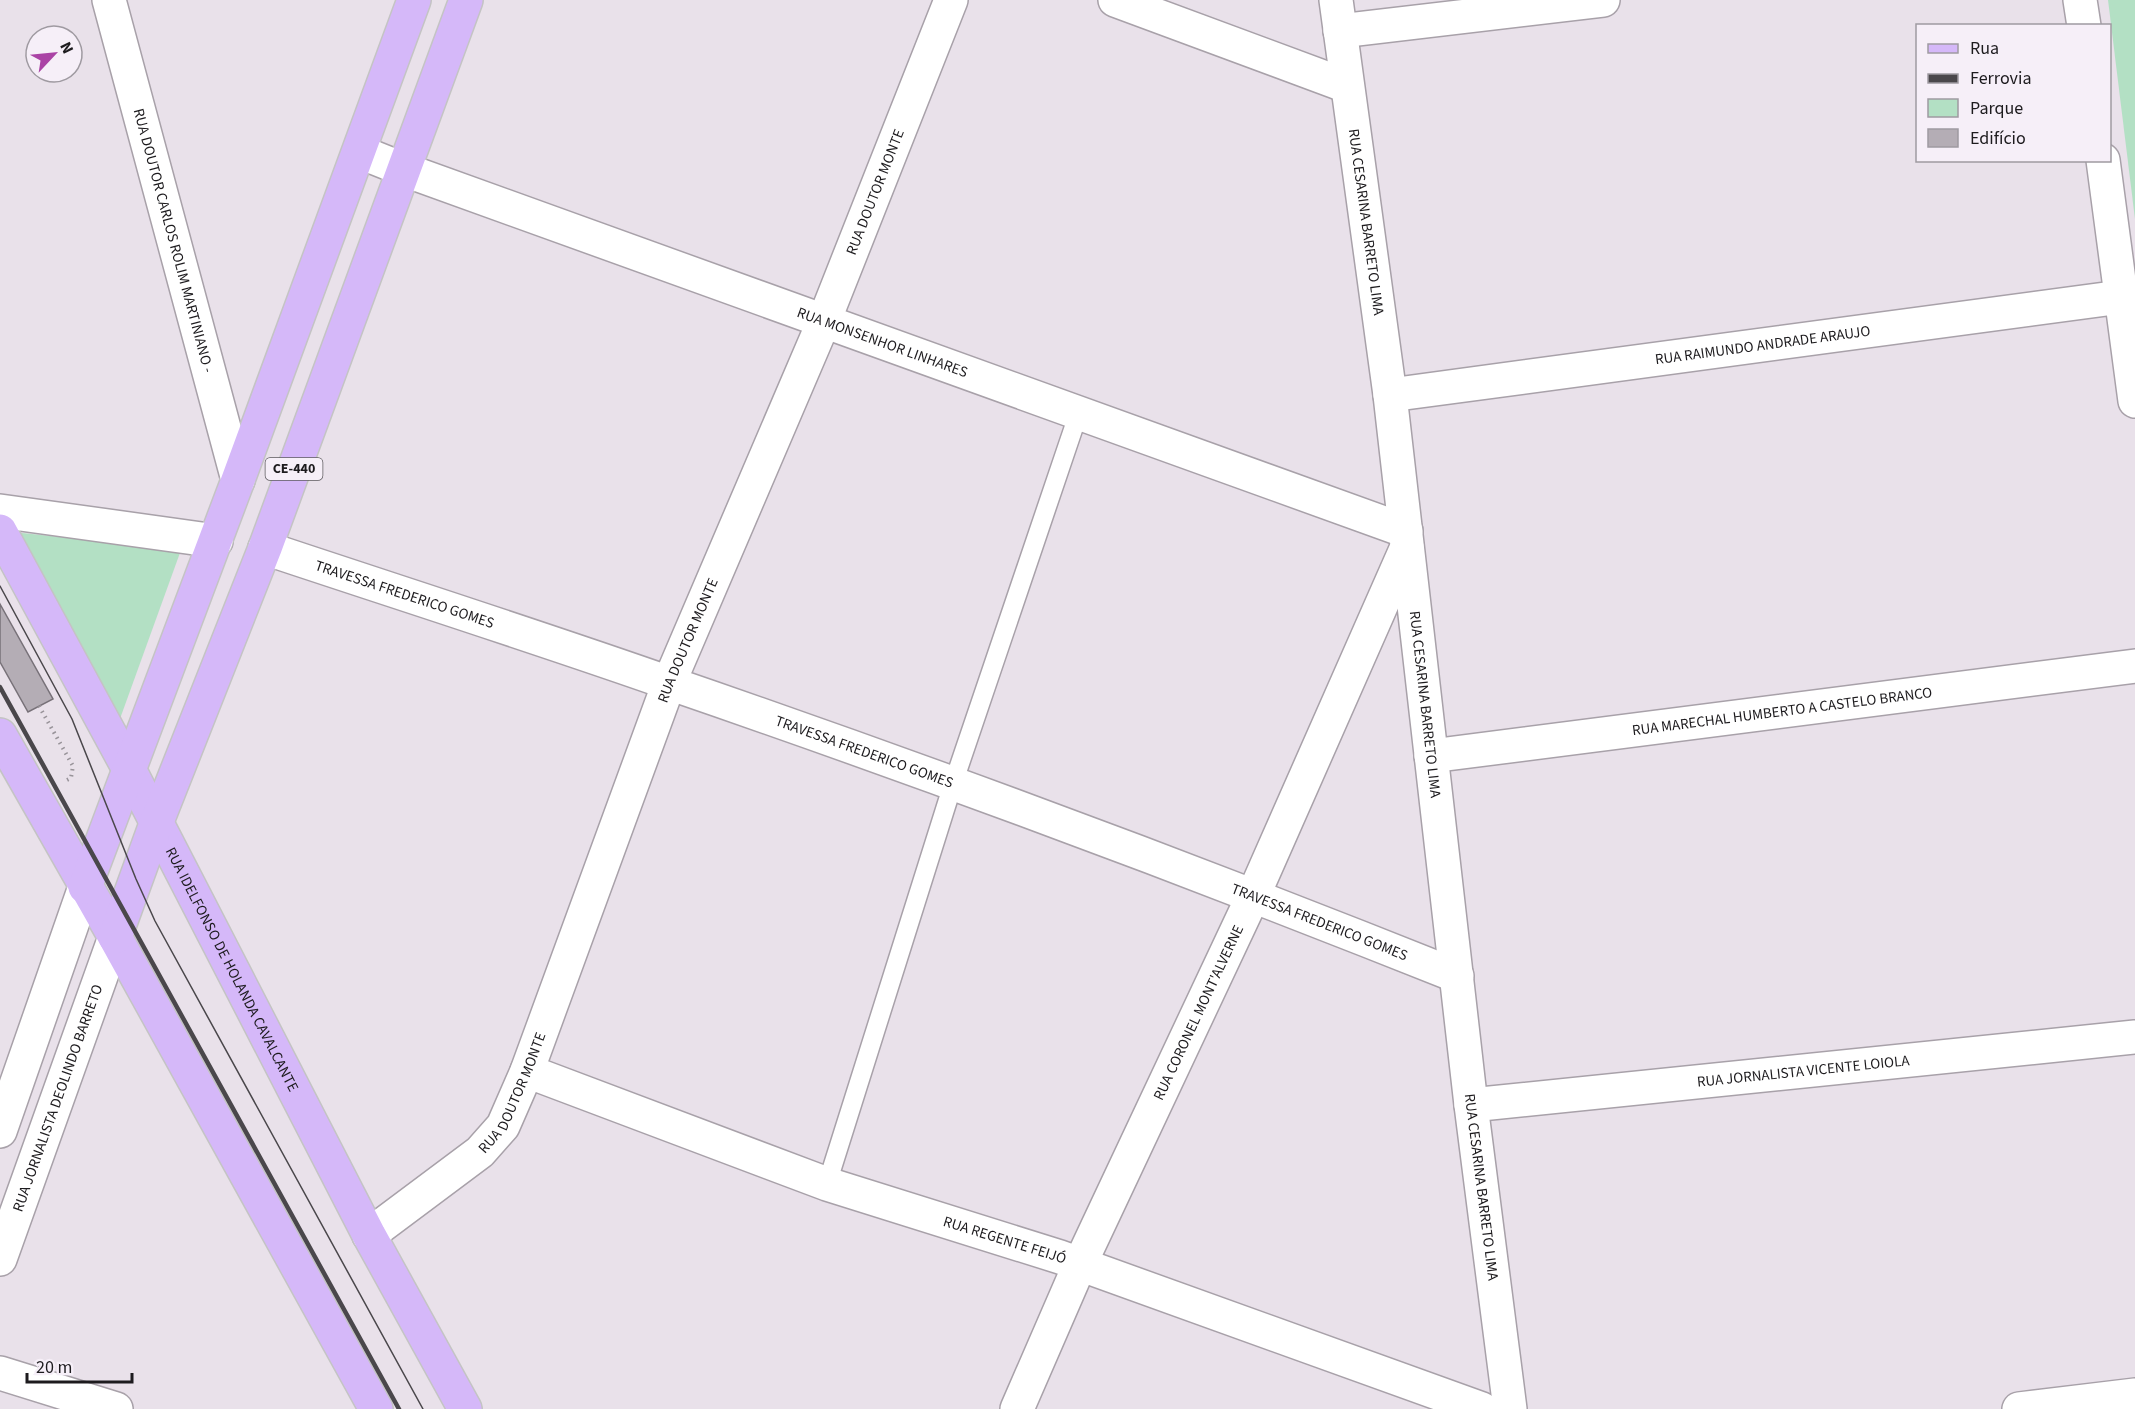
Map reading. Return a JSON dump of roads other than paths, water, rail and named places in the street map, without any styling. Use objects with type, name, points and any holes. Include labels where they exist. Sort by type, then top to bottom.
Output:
[{"type":"main road","name":"CE-440","points":[[85,887],[216,541],[414,0]]},
{"type":"main road","name":"CE-440","points":[[115,937],[156,824],[265,548],[466,0]]},
{"type":"main road","name":"RUA IDELFONSO DE HOLANDA CAVALCANTE","points":[[0,531],[130,771],[369,1235],[465,1409]]},
{"type":"main road","points":[[0,735],[115,937],[376,1409]]},
{"type":"street","name":"RUA DOUTOR CARLOS ROLIM MARTINIANO -","points":[[109,0],[238,480]]},
{"type":"street","name":"RUA DOUTOR MONTE","points":[[369,1235],[480,1152],[503,1126],[527,1071],[669,683],[824,321],[951,0]]},
{"type":"street","points":[[1115,0],[1347,86]]},
{"type":"street","points":[[1338,16],[1603,0]]},
{"type":"street","points":[[2080,0],[2084,24]]},
{"type":"street","name":"RUA CESARINA BARRETO LIMA","points":[[1338,16],[1390,395],[1471,1105],[1510,1409]]},
{"type":"street","name":"RUA MONSENHOR LINHARES","points":[[360,152],[1079,412],[1407,539]]},
{"type":"street","points":[[2103,162],[2128,296],[2135,401]]},
{"type":"street","name":"RUA RAIMUNDO ANDRADE ARAUJO","points":[[1390,395],[2128,296]]},
{"type":"street","points":[[0,511],[216,541]]},
{"type":"street","name":"RUA CORONEL MONT'ALVERNE","points":[[1017,1409],[1080,1264],[1254,894],[1407,539]]},
{"type":"street","name":"TRAVESSA FREDERICO GOMES","points":[[265,548],[669,683],[953,784],[1254,894],[1457,976]]},
{"type":"street","name":"RUA MARECHAL HUMBERTO A CASTELO BRANCO","points":[[1431,756],[2135,666]]},
{"type":"street","points":[[0,1131],[85,887]]},
{"type":"street","name":"RUA JORNALISTA DEOLINDO BARRETO","points":[[0,1258],[115,937]]},
{"type":"street","name":"RUA JORNALISTA VICENTE LOIOLA","points":[[1471,1105],[2135,1037]]},
{"type":"street","name":"RUA REGENTE FEIJÓ","points":[[527,1071],[827,1184],[1080,1264],[1482,1409]]},
{"type":"street","points":[[0,1373],[116,1409]]},
{"type":"street","points":[[2019,1409],[2135,1395]]},
{"type":"lane","points":[[827,1184],[953,784],[1079,412]]},
{"type":"tram line","points":[[0,586],[72,719],[155,921],[423,1409]]},
{"type":"railway","points":[[0,687],[399,1409]]}]
